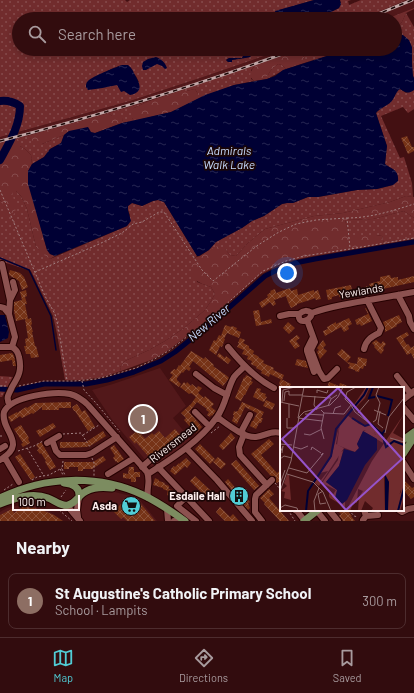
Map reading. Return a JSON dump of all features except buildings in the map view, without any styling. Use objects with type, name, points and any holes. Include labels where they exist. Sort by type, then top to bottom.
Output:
[{"type":"main road","points":[[404,439],[414,432]]},
{"type":"main road","points":[[404,452],[414,437]]},
{"type":"main road","points":[[46,480],[73,485],[78,489],[79,497]]},
{"type":"main road","points":[[0,495],[46,480],[83,480],[104,483],[137,492],[167,508],[184,520]]},
{"type":"main road","points":[[0,504],[18,497],[39,496],[50,498],[65,506],[72,504],[84,492],[93,488],[124,488]]},
{"type":"main road","points":[[305,521],[316,511]]},
{"type":"street","points":[[2,264],[10,300],[9,314],[15,337],[12,347]]},
{"type":"street","points":[[10,300],[14,290],[13,282]]},
{"type":"street","name":"Yewlands","points":[[280,316],[299,314],[304,311],[312,313],[320,309],[414,292]]},
{"type":"street","points":[[398,295],[414,329]]},
{"type":"street","points":[[364,349],[368,339],[379,333],[381,328],[367,300]]},
{"type":"street","points":[[0,307],[4,308],[9,314]]},
{"type":"street","points":[[299,314],[300,320],[304,321],[311,316],[312,313]]},
{"type":"street","points":[[307,320],[315,342],[311,350],[319,371],[324,379],[328,378],[337,369]]},
{"type":"street","points":[[313,337],[307,351],[314,372]]},
{"type":"street","points":[[0,348],[12,347],[15,349],[18,353],[21,364],[18,376],[8,395],[10,405]]},
{"type":"street","points":[[228,347],[245,366],[262,381],[274,388]]},
{"type":"street","name":"Riversmead","points":[[148,474],[160,464],[186,448],[209,426],[221,411],[234,378],[245,366]]},
{"type":"street","points":[[196,374],[214,388],[227,395]]},
{"type":"street","points":[[397,376],[412,392],[404,399]]},
{"type":"street","points":[[18,483],[2,459],[8,455],[11,450],[12,441],[3,420],[6,410],[10,405],[39,395],[70,394],[86,402],[120,437],[134,458],[148,474],[148,498]]},
{"type":"street","points":[[404,408],[414,420]]},
{"type":"street","name":"Riversmead","points":[[195,412],[209,426]]},
{"type":"street","points":[[250,415],[239,447],[240,455],[267,485]]},
{"type":"street","points":[[217,417],[248,436],[255,437],[274,431],[280,433]]},
{"type":"street","points":[[59,436],[50,441],[60,455],[91,453],[120,437]]},
{"type":"street","points":[[186,448],[217,480],[247,518],[252,521]]},
{"type":"street","points":[[108,474],[134,458]]},
{"type":"street","points":[[142,467],[150,460]]},
{"type":"street","points":[[160,464],[186,497],[209,521]]},
{"type":"street","points":[[404,464],[413,478]]},
{"type":"street","points":[[404,470],[413,478]]},
{"type":"street","points":[[262,521],[255,512],[255,499],[272,480]]},
{"type":"street","points":[[137,492],[148,486]]},
{"type":"street","points":[[77,520],[76,510],[79,497]]},
{"type":"street","points":[[186,497],[177,506],[196,521]]},
{"type":"street","points":[[65,506],[69,508],[77,520]]},
{"type":"street","points":[[167,508],[168,521]]},
{"type":"street","points":[[404,511],[414,508]]},
{"type":"street","points":[[297,511],[305,521]]},
{"type":"street","points":[[318,511],[325,521]]},
{"type":"street","points":[[330,511],[338,521]]},
{"type":"street","points":[[363,517],[378,515]]},
{"type":"street","points":[[174,521],[184,520]]},
{"type":"path","points":[[0,190],[45,296],[53,310],[67,380]]},
{"type":"path","points":[[35,272],[122,233],[133,224],[142,222],[159,212],[164,212],[202,270],[213,280],[258,246],[279,232],[296,224],[316,220],[359,218],[379,215],[414,204]]},
{"type":"path","points":[[347,218],[350,249]]},
{"type":"path","points":[[0,386],[12,387],[24,386],[44,381],[96,379],[136,368],[158,358],[170,350],[211,318],[263,271],[286,261],[304,256],[414,238]]},
{"type":"path","points":[[82,380],[83,389],[120,437]]},
{"type":"path","points":[[82,435],[104,422]]},
{"type":"path","points":[[59,436],[62,434],[81,433],[91,453],[94,463],[94,477]]},
{"type":"path","points":[[11,450],[19,450],[37,445],[44,440],[50,441]]},
{"type":"path","points":[[27,448],[46,480]]},
{"type":"path","points":[[63,455],[62,468],[67,476]]},
{"type":"path","points":[[46,480],[50,475],[62,468]]},
{"type":"path","points":[[59,469],[63,475]]},
{"type":"path","points":[[31,481],[37,477],[46,480]]},
{"type":"path","points":[[272,480],[280,491]]},
{"type":"path","points":[[0,495],[10,486],[18,483]]},
{"type":"path","points":[[61,498],[66,487]]},
{"type":"path","points":[[54,506],[77,520]]},
{"type":"path","points":[[289,511],[295,521]]},
{"type":"path","points":[[350,511],[354,516],[363,517]]},
{"type":"shaded area","points":[[406,0],[414,0],[414,8],[402,13],[378,12]]},
{"type":"shaded area","points":[[264,56],[281,56],[149,101],[75,123],[0,142],[0,137],[130,101]]},
{"type":"shaded area","points":[[160,368],[186,406],[173,418],[191,440],[152,468],[113,421],[92,390]]},
{"type":"shaded area","points":[[95,492],[115,492],[138,498],[157,521],[81,521],[81,501],[85,496]]},
{"type":"shaded area","points":[[24,504],[45,509],[63,521],[0,521],[0,512],[7,508]]},
{"type":"green space","points":[[0,0],[125,0],[127,2],[130,0],[314,0],[276,12],[12,12],[12,56],[243,56],[242,58],[229,58],[226,60],[228,62],[232,62],[232,60],[250,57],[251,56],[264,56],[130,101],[0,137]],"holes":[[[122,65],[136,76],[139,82],[106,86],[90,80]]]},
{"type":"green space","points":[[340,0],[351,0],[348,1],[349,5],[361,0],[406,0],[378,12],[331,12],[339,8],[341,4]]},
{"type":"green space","points":[[414,8],[406,13],[402,22],[402,13]]},
{"type":"green space","points":[[406,13],[414,27],[414,78],[411,71],[407,46],[402,38],[402,22]]},
{"type":"green space","points":[[282,56],[304,57],[304,63],[286,69],[282,65],[278,64],[269,72],[267,79],[254,81],[250,73],[256,65]]},
{"type":"green space","points":[[303,56],[327,56],[304,63]]},
{"type":"green space","points":[[278,64],[282,65],[286,69],[267,79],[269,72]]},
{"type":"green space","points":[[256,65],[251,70],[251,79],[254,81],[234,85],[198,99],[198,94],[195,89],[179,91]]},
{"type":"green space","points":[[195,89],[198,94],[198,99],[171,112],[134,121],[131,116],[134,108],[149,101],[179,91]]},
{"type":"green space","points":[[400,89],[406,93],[414,90],[414,109],[408,113],[403,107],[381,116],[400,158],[404,157],[412,183],[413,197],[406,196],[390,202],[343,213],[314,216],[265,229],[248,243],[236,256],[230,255],[225,249],[209,250],[216,242],[252,221],[264,216],[282,204],[293,203],[308,197],[318,197],[357,190],[377,189],[393,185],[398,177],[394,170],[385,164],[387,146],[376,113]]},
{"type":"green space","points":[[149,101],[134,108],[132,118],[134,121],[122,123],[123,119],[112,116],[108,113]]},
{"type":"green space","points":[[108,113],[112,116],[119,115],[123,119],[122,123],[95,133],[69,131],[64,135],[42,144],[35,144],[30,138],[30,135]]},
{"type":"green space","points":[[30,135],[30,138],[42,144],[64,135],[61,143],[50,149],[44,157],[32,164],[31,155],[20,146],[18,138]]},
{"type":"green space","points":[[18,138],[21,141],[20,146],[31,155],[32,164],[28,172],[47,250],[50,254],[55,256],[50,259],[36,247],[27,209],[21,196],[16,191],[12,191],[16,209],[14,215],[11,217],[2,214],[3,207],[0,200],[0,142]]},
{"type":"green space","points":[[12,191],[16,191],[21,196],[27,209],[36,247],[50,259],[127,226],[130,215],[128,206],[132,203],[142,206],[158,200],[164,202],[197,256],[194,258],[197,282],[211,287],[215,294],[205,310],[184,328],[149,350],[125,361],[120,367],[121,371],[103,377],[82,380],[65,380],[53,316],[30,269],[28,270],[0,261],[0,200],[3,203],[4,208],[12,196]]},
{"type":"green space","points":[[406,196],[414,197],[414,218],[404,211],[373,219],[345,220],[349,235],[382,236],[384,244],[284,262],[261,274],[213,316],[166,352],[151,360],[121,371],[120,367],[125,361],[149,350],[184,328],[205,310],[211,301],[215,294],[211,287],[197,281],[191,272],[191,264],[194,258],[218,246],[225,249],[230,255],[236,256],[248,243],[265,229],[314,216],[343,213],[390,202]]},
{"type":"green space","points":[[404,211],[414,218],[414,239],[384,244],[382,236],[349,235],[345,220],[373,219]]},
{"type":"green space","points":[[0,376],[13,377],[2,397],[0,397]]},
{"type":"water","points":[[314,0],[340,0],[341,4],[339,8],[331,12],[275,11]]},
{"type":"water","name":"Admirals Walk Lake","points":[[402,35],[409,40],[412,47],[414,90],[407,92],[400,89],[392,101],[376,113],[387,146],[385,164],[396,172],[398,181],[393,185],[377,189],[357,190],[318,197],[308,197],[293,203],[282,204],[264,216],[252,221],[216,242],[209,250],[199,256],[197,256],[164,202],[158,200],[142,206],[132,203],[128,206],[131,221],[127,226],[55,256],[50,254],[47,250],[28,184],[28,171],[32,164],[44,157],[50,149],[61,143],[64,135],[69,131],[88,127],[91,132],[95,133],[122,123],[171,112],[205,95],[234,85],[267,79],[275,76],[283,70],[327,56],[402,56]]},
{"type":"water","points":[[243,56],[251,56],[250,57],[232,60],[232,62],[228,62],[226,60],[229,58],[242,58]]},
{"type":"water","points":[[156,57],[163,61],[167,68],[165,69],[157,64],[143,70],[143,62]]},
{"type":"water","points":[[122,65],[128,65],[137,78],[140,87],[137,92],[130,95],[124,91],[121,92],[117,85],[88,90],[86,84],[88,81],[104,72]]},
{"type":"water","points":[[0,315],[5,315],[9,332],[8,338],[0,342]]},
{"type":"waterway","points":[[0,101],[11,102],[20,106],[20,113],[16,127],[0,160]]},
{"type":"waterway","name":"New River","points":[[0,389],[17,390],[44,384],[86,384],[107,380],[134,372],[161,361],[175,352],[216,319],[265,276],[275,271],[295,263],[414,242]]},
{"type":"waterway","points":[[0,258],[29,270],[51,316],[56,350]]},
{"type":"railway","points":[[383,12],[412,0]]},
{"type":"railway","points":[[0,141],[149,99],[276,56]]},
{"type":"place","name":"St Augustine's Catholic Primary School","points":[[143,419]]},
{"type":"place","name":"Esdaile Hall","points":[[239,496]]},
{"type":"place","name":"Asda","points":[[131,506]]}]
